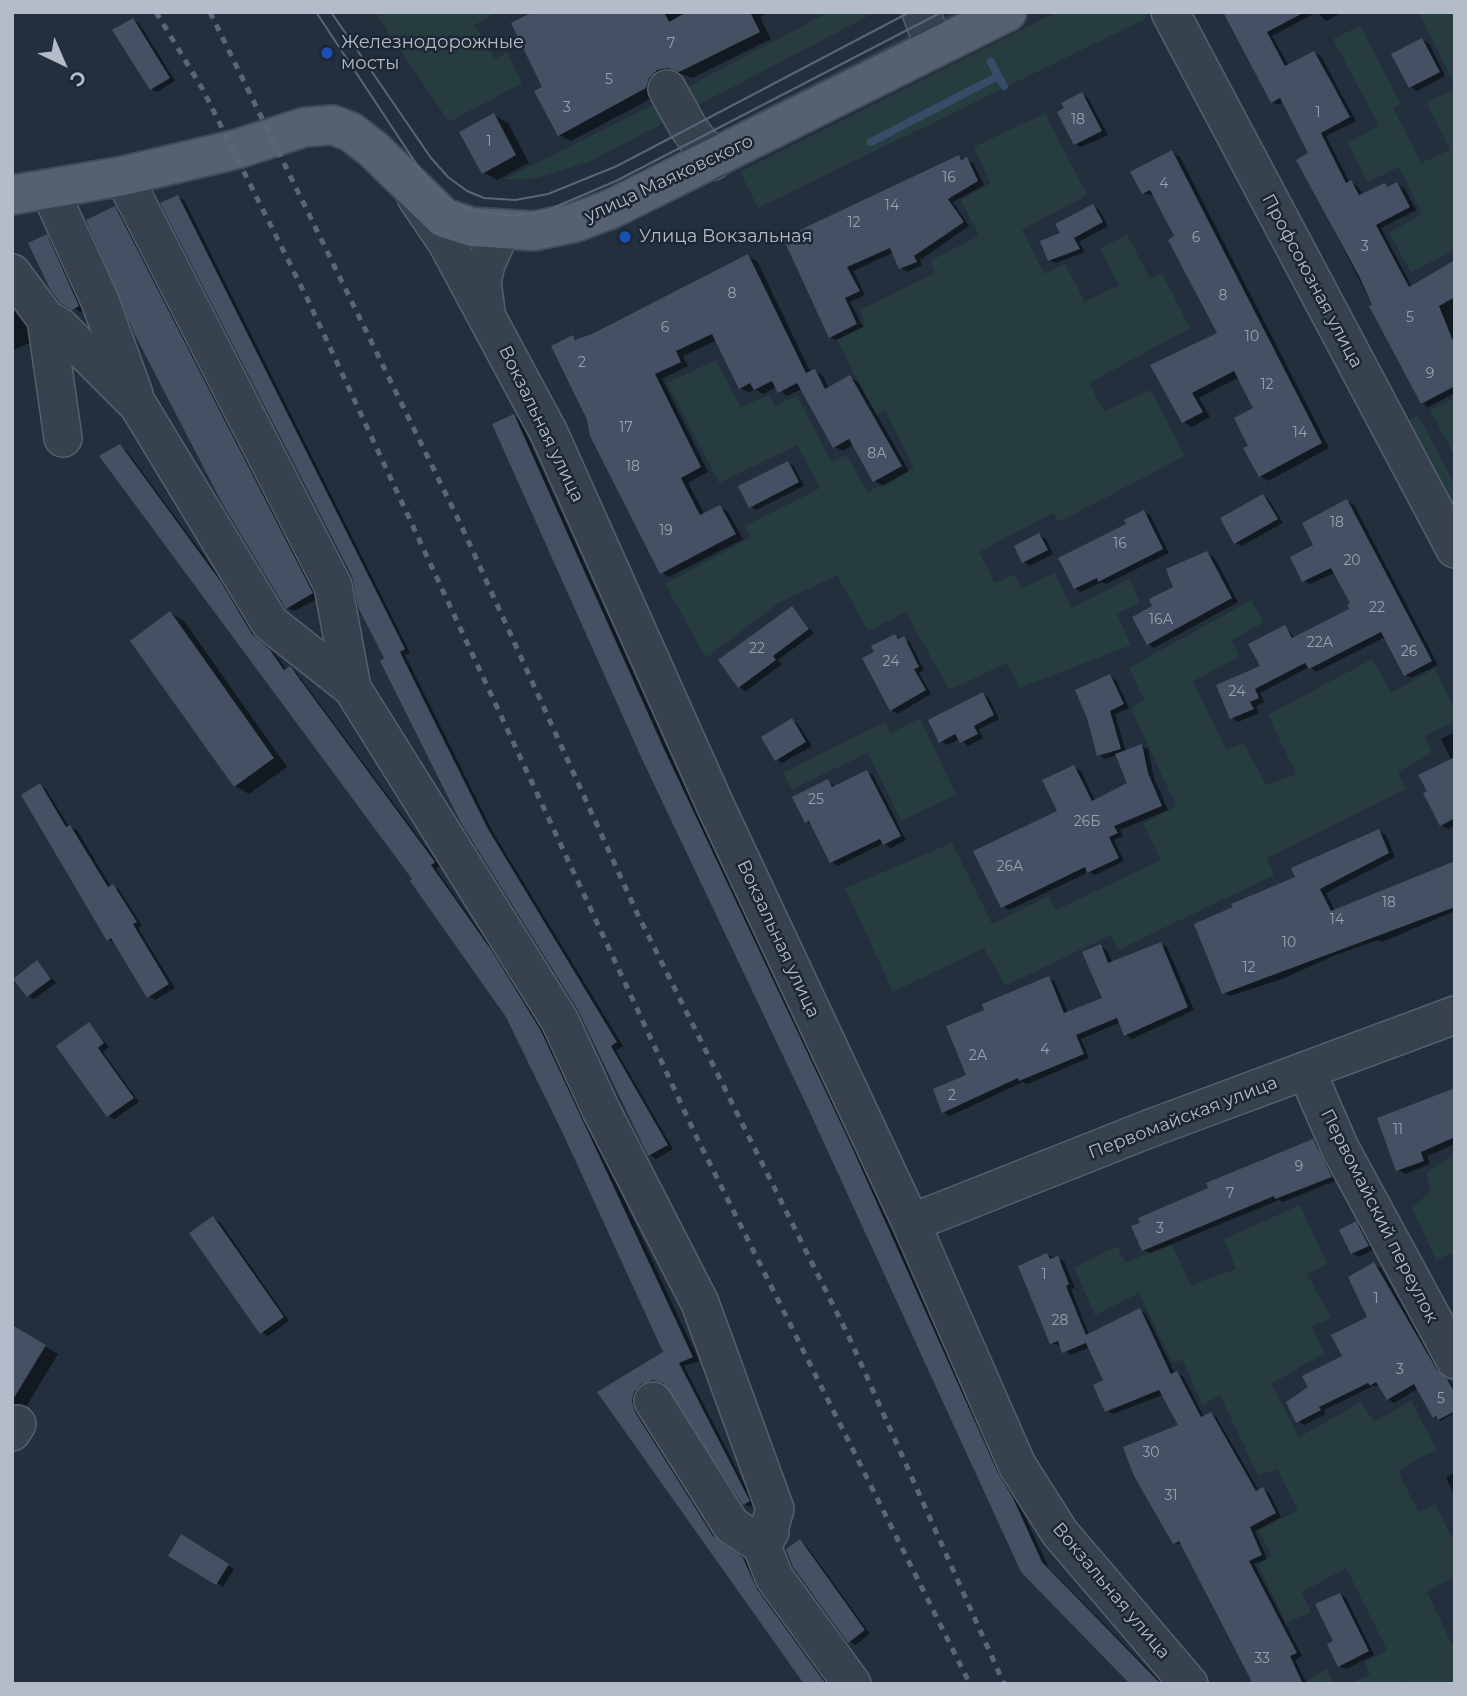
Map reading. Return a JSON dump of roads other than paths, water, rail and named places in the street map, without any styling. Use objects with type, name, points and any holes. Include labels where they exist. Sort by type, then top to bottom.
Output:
[{"type":"main road","name":"улица Маяковского","points":[[23,191],[123,176],[237,149],[320,125],[333,125],[351,132],[444,218],[472,227],[501,231],[534,231],[573,223],[606,211],[713,161],[1007,12]]},
{"type":"street","points":[[921,12],[935,49]]},
{"type":"street","name":"Профсоюзная улица","points":[[1170,12],[1455,549]]},
{"type":"street","points":[[667,89],[688,127],[713,161]]},
{"type":"street","name":"Вокзальная улица","points":[[398,174],[426,210],[486,314],[549,433],[716,807],[911,1223],[1017,1465],[1059,1533],[1189,1684]]},
{"type":"street","points":[[123,176],[333,586],[352,688]]},
{"type":"street","points":[[23,191],[100,301],[138,405],[270,623],[352,688],[560,1021],[601,1110],[700,1303],[775,1509],[763,1549],[774,1577],[852,1684]]},
{"type":"street","points":[[486,314],[482,282],[486,264],[501,231]]},
{"type":"street","points":[[12,273],[46,319],[59,326],[138,405]]},
{"type":"street","points":[[46,319],[63,438]]},
{"type":"street","name":"Первомайская улица","points":[[911,1223],[1151,1128],[1455,1015]]},
{"type":"street","name":"Первомайский переулок","points":[[1307,1072],[1340,1148],[1455,1360]]},
{"type":"street","points":[[653,1401],[731,1525],[752,1539],[770,1532]]},
{"type":"waterway","points":[[991,62],[998,76]]},
{"type":"waterway","points":[[871,142],[998,76],[1004,86]]},
{"type":"tram line","points":[[316,12],[419,168],[440,191],[455,203],[472,210],[512,216],[548,210],[616,181],[942,12]]},
{"type":"tram line","points":[[331,12],[431,158],[448,177],[467,191],[484,198],[515,200],[548,194],[617,166],[910,12]]},
{"type":"railway","points":[[156,12],[202,88],[307,298],[697,1138],[970,1684]]},
{"type":"railway","points":[[210,12],[461,525],[637,913],[850,1339],[1004,1684]]},
{"type":"place","name":"Железнодорожные мосты","points":[[327,53]]},
{"type":"place","name":"Улица Вокзальная","points":[[625,237]]}]
